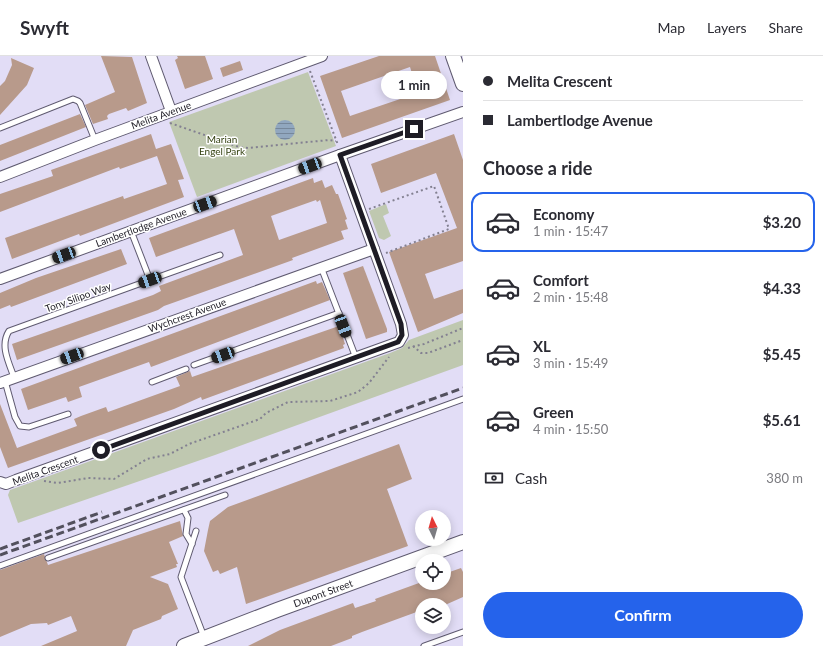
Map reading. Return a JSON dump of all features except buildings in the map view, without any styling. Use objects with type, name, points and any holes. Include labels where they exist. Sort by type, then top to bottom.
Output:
[{"type":"main road","points":[[453,56],[463,83]]},
{"type":"main road","name":"Dupont Street","points":[[184,646],[463,542]]},
{"type":"street","points":[[151,56],[171,112]]},
{"type":"street","name":"Melita Avenue","points":[[0,177],[95,140],[322,56]]},
{"type":"street","name":"Lambertlodge Avenue","points":[[0,279],[131,231],[339,151],[463,112]]},
{"type":"street","name":"Melita Crescent","points":[[0,482],[6,484],[392,346],[398,342],[402,335],[401,324],[339,151]]},
{"type":"street","name":"Wychcrest Avenue","points":[[6,380],[374,249]]},
{"type":"lane","points":[[0,128],[73,99],[78,100],[80,103],[95,140]]},
{"type":"lane","points":[[131,231],[150,280]]},
{"type":"lane","name":"Tony Silipo Way","points":[[68,414],[30,427],[20,426],[15,417],[6,380],[2,344],[4,337],[9,331],[220,255]]},
{"type":"lane","points":[[321,267],[356,358]]},
{"type":"lane","points":[[194,365],[339,313]]},
{"type":"lane","points":[[152,382],[186,369]]},
{"type":"lane","points":[[0,566],[463,399]]},
{"type":"lane","points":[[48,558],[225,495]]},
{"type":"lane","points":[[184,510],[188,518],[186,534],[192,544]]},
{"type":"lane","points":[[196,531],[181,576],[204,638]]},
{"type":"lane","points":[[424,646],[463,632]]},
{"type":"path","points":[[307,62],[339,151]]},
{"type":"path","points":[[165,121],[239,147],[248,148],[329,140],[336,141]]},
{"type":"path","points":[[368,210],[434,186],[449,229],[391,250],[384,254]]},
{"type":"path","points":[[402,351],[413,346],[424,344],[463,328]]},
{"type":"path","points":[[413,346],[421,353],[428,353],[463,340]]},
{"type":"path","points":[[42,480],[58,483],[80,479],[114,479],[147,459],[170,454],[189,444],[260,419],[266,413],[288,402],[320,402],[344,397],[362,389],[390,356]]},
{"type":"green space","name":"Marian Engel Park","points":[[308,72],[336,146],[197,197],[169,122]]},
{"type":"green space","points":[[386,204],[389,213],[383,216],[391,236],[384,240],[379,238],[369,211]]},
{"type":"green space","points":[[463,320],[463,365],[215,455],[18,523],[8,495],[10,490],[390,353],[402,348],[409,340]]},
{"type":"water","points":[[285,120],[292,123],[295,130],[292,137],[285,140],[278,137],[275,130],[278,123]]},
{"type":"railway","points":[[0,555],[463,388]]},
{"type":"railway","points":[[0,549],[102,512]]},
{"type":"route","points":[[101,450],[392,346],[401,340],[401,324],[340,155],[414,129]]}]
